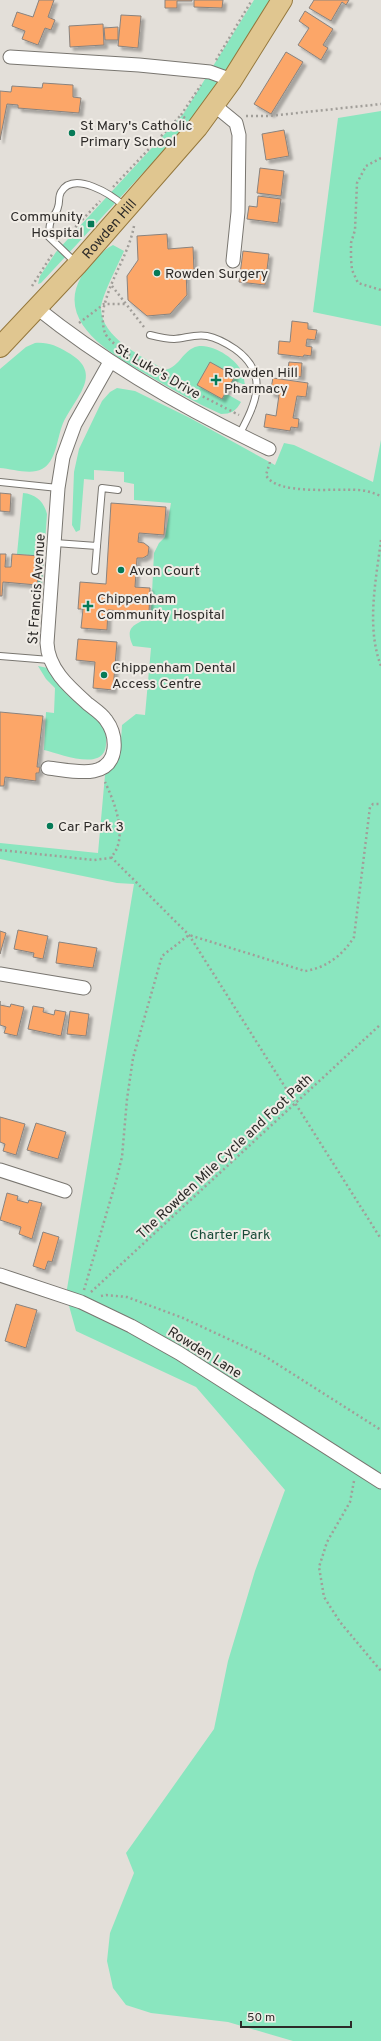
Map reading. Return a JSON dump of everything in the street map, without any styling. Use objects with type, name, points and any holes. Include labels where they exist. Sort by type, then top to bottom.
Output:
[{"type":"main road","name":"Rowden Hill","points":[[0,347],[77,265],[131,214],[197,128],[222,111],[232,80],[282,0]]},
{"type":"street","points":[[10,57],[139,65],[210,72],[232,80]]},
{"type":"street","points":[[222,111],[236,123],[239,135],[238,212],[233,261]]},
{"type":"street","name":"St. Luke's Drive","points":[[37,308],[67,332],[110,362],[239,435],[269,449]]},
{"type":"street","name":"St Francis Avenue","points":[[99,770],[108,764],[114,750],[113,735],[110,726],[102,715],[62,679],[50,660],[47,652],[47,636],[58,488],[63,457],[75,424],[110,362]]},
{"type":"street","points":[[48,768],[87,772],[99,770]]},
{"type":"street","points":[[0,974],[84,988]]},
{"type":"street","points":[[0,1170],[65,1191]]},
{"type":"street","name":"Rowden Lane","points":[[0,1275],[81,1302],[131,1326],[178,1353],[381,1482]]},
{"type":"lane","points":[[77,265],[59,245],[48,236],[50,224],[59,206],[62,191],[69,185],[81,184],[108,193],[131,214]]},
{"type":"lane","points":[[150,335],[174,339],[191,335],[208,336],[223,341],[240,353],[249,362],[255,371],[257,382],[255,397],[248,419],[239,435]]},
{"type":"lane","points":[[0,482],[58,488]]},
{"type":"lane","points":[[95,571],[102,488],[118,490]]},
{"type":"lane","points":[[55,543],[96,546]]},
{"type":"lane","points":[[0,656],[50,660]]},
{"type":"path","points":[[210,72],[252,0]]},
{"type":"path","points":[[222,111],[269,116],[381,104]]},
{"type":"path","points":[[30,289],[59,245],[181,115]]},
{"type":"path","points":[[381,158],[366,166],[357,183],[355,230],[351,243],[351,259],[352,270],[358,283],[381,290]]},
{"type":"path","points":[[131,214],[130,242],[104,304],[105,333],[111,342],[152,369],[248,419]]},
{"type":"path","points":[[111,285],[150,335]]},
{"type":"path","points":[[67,332],[104,304],[126,304]]},
{"type":"path","points":[[230,386],[255,397]]},
{"type":"path","points":[[269,449],[270,462],[266,475],[270,481],[306,491],[358,490],[381,496]]},
{"type":"path","points":[[381,540],[374,616],[376,648],[381,666]]},
{"type":"path","points":[[99,770],[116,805],[119,822],[117,843],[111,857]]},
{"type":"path","points":[[189,935],[305,971],[314,970],[329,963],[344,950],[354,937],[370,807],[374,804],[381,804]]},
{"type":"path","points":[[0,850],[94,860],[111,857]]},
{"type":"path","points":[[111,857],[189,935],[381,1239]]},
{"type":"path","points":[[81,1302],[122,1157],[127,1099],[133,1058],[162,956],[189,935]]},
{"type":"path","name":"The Rowden Mile Cycle and Foot Path","points":[[81,1302],[381,1024]]},
{"type":"path","points":[[81,1302],[106,1295],[127,1297],[183,1318],[264,1355],[381,1430]]},
{"type":"path","points":[[357,1467],[350,1502],[327,1542],[319,1567],[324,1597],[340,1622],[381,1671]]},
{"type":"green space","points":[[254,0],[270,0],[230,67],[192,120],[41,283],[38,284],[40,276],[56,252],[184,113]]},
{"type":"green space","points":[[381,111],[381,326],[313,312],[338,118]]},
{"type":"green space","points":[[113,245],[124,251],[102,302],[101,308],[103,319],[108,329],[115,337],[135,353],[165,370],[174,366],[189,350],[199,346],[214,348],[228,356],[239,367],[244,377],[245,385],[235,381],[227,394],[241,402],[235,410],[230,413],[221,414],[176,392],[107,350],[83,325],[76,310],[75,294],[81,277],[87,268],[104,251]]},
{"type":"green space","points":[[35,343],[44,343],[56,346],[79,360],[85,369],[86,378],[84,387],[62,426],[53,456],[47,466],[38,471],[32,472],[0,468],[0,369],[26,347]]},
{"type":"green space","name":"Charter Park","points":[[117,388],[135,391],[190,418],[275,465],[284,443],[294,445],[373,482],[381,440],[381,2041],[293,2041],[228,2022],[151,2013],[126,2005],[113,1988],[107,1961],[110,1933],[134,1873],[126,1853],[214,1729],[228,1661],[255,1571],[285,1490],[196,1387],[76,1331],[66,1295],[134,884],[117,883],[0,859],[0,843],[98,853],[105,775],[120,756],[122,725],[136,714],[145,715],[151,648],[133,646],[130,638],[130,632],[135,625],[148,617],[151,613],[154,553],[159,543],[165,537],[171,503],[134,500],[134,484],[124,482],[124,472],[94,470],[94,480],[84,479],[80,530],[76,532],[72,525],[74,472],[79,449],[102,401],[110,392]]},
{"type":"green space","points":[[23,493],[32,495],[39,499],[42,502],[47,514],[42,584],[38,583],[40,556],[17,554]]},
{"type":"green space","points":[[38,666],[48,668],[65,692],[98,717],[105,729],[106,736],[104,752],[99,757],[81,759],[44,750],[46,712],[54,713],[55,688],[46,679]]},
{"type":"building","points":[[39,0],[54,0],[48,17],[55,20],[51,30],[45,28],[38,45],[22,39],[25,31],[12,26],[17,12],[33,17]]},
{"type":"building","points":[[165,0],[192,1],[177,1],[177,8],[165,8]]},
{"type":"building","points":[[194,0],[223,0],[222,8],[194,7]]},
{"type":"building","points":[[314,0],[349,0],[346,5],[342,2],[331,21],[309,8]]},
{"type":"building","points":[[305,11],[333,29],[323,45],[328,48],[321,60],[298,45],[309,28],[299,21]]},
{"type":"building","points":[[121,15],[141,16],[138,48],[118,46]]},
{"type":"building","points":[[103,24],[104,45],[70,47],[69,26]]},
{"type":"building","points":[[118,27],[118,40],[105,40],[104,28]]},
{"type":"building","points":[[286,52],[303,62],[271,114],[254,104]]},
{"type":"building","points":[[43,83],[73,85],[73,97],[81,98],[79,113],[18,108],[18,105],[7,104],[0,140],[0,91],[11,92],[12,86],[42,88]]},
{"type":"building","points":[[284,130],[289,156],[266,160],[262,134]]},
{"type":"building","points":[[260,168],[284,171],[281,196],[257,193]]},
{"type":"building","points":[[258,196],[281,199],[278,223],[247,219],[249,206],[257,207]]},
{"type":"building","name":"Rowden Surgery","points":[[167,234],[168,249],[193,247],[194,270],[186,271],[187,295],[170,314],[147,316],[128,300],[127,276],[138,260],[137,236]]},
{"type":"building","points":[[243,251],[269,254],[265,285],[239,282]]},
{"type":"building","points":[[292,321],[308,323],[308,329],[317,330],[315,340],[307,339],[306,346],[312,347],[311,356],[304,355],[303,357],[278,354],[279,341],[290,342]]},
{"type":"building","name":"Rowden Hill Pharmacy","points":[[210,362],[235,376],[222,399],[197,385]]},
{"type":"building","points":[[289,362],[302,363],[301,377],[287,375]]},
{"type":"building","points":[[273,378],[308,383],[306,397],[297,396],[293,418],[299,419],[298,428],[291,427],[290,431],[264,427],[266,414],[276,416],[279,395],[270,393]]},
{"type":"building","points":[[0,493],[11,494],[10,512],[0,511]]},
{"type":"building","name":"Avon Court","points":[[111,503],[166,507],[164,535],[139,533],[138,542],[144,543],[149,547],[148,555],[143,558],[137,558],[135,587],[150,588],[149,613],[108,610],[107,630],[81,628],[83,609],[78,609],[80,582],[106,584]]},
{"type":"building","points":[[0,554],[6,554],[5,567],[11,567],[12,554],[40,556],[37,585],[3,582],[2,596],[0,596]]},
{"type":"building","name":"Chippenham Dental Access Centre","points":[[78,639],[117,642],[113,690],[93,688],[95,662],[76,660]]},
{"type":"building","points":[[0,712],[43,716],[37,767],[40,767],[39,773],[36,773],[36,781],[5,777],[4,786],[0,786]]},
{"type":"building","points":[[18,930],[48,936],[43,959],[33,957],[34,953],[14,949]]},
{"type":"building","points":[[0,931],[6,933],[0,954]]},
{"type":"building","points":[[59,942],[97,948],[93,968],[56,963]]},
{"type":"building","points":[[11,1004],[24,1007],[17,1036],[4,1033],[6,1027],[0,1025],[0,1005],[10,1007]]},
{"type":"building","points":[[33,1006],[44,1008],[43,1012],[54,1015],[55,1010],[66,1012],[61,1036],[28,1029]]},
{"type":"building","points":[[70,1011],[89,1014],[86,1036],[67,1034]]},
{"type":"building","points":[[0,1117],[25,1124],[16,1155],[3,1151],[5,1144],[0,1142]]},
{"type":"building","points":[[36,1123],[66,1132],[58,1159],[27,1150]]},
{"type":"building","points":[[7,1193],[18,1196],[17,1200],[28,1203],[29,1200],[42,1203],[32,1239],[19,1234],[21,1227],[0,1220]]},
{"type":"building","points":[[43,1232],[59,1237],[52,1262],[48,1261],[45,1270],[33,1266]]},
{"type":"building","points":[[16,1304],[37,1310],[26,1348],[5,1341]]},
{"type":"place","name":"St Mary's Catholic Primary School","points":[[72,133]]},
{"type":"place","name":"Community Hospital","points":[[91,224]]},
{"type":"place","name":"Rowden Surgery","points":[[157,273]]},
{"type":"place","name":"Rowden Hill Pharmacy","points":[[216,380]]},
{"type":"place","name":"Avon Court","points":[[121,570]]},
{"type":"place","name":"Chippenham Community Hospital","points":[[88,606]]},
{"type":"place","name":"Chippenham Dental Access Centre","points":[[104,675]]},
{"type":"place","name":"Car Park 3","points":[[50,826]]}]
